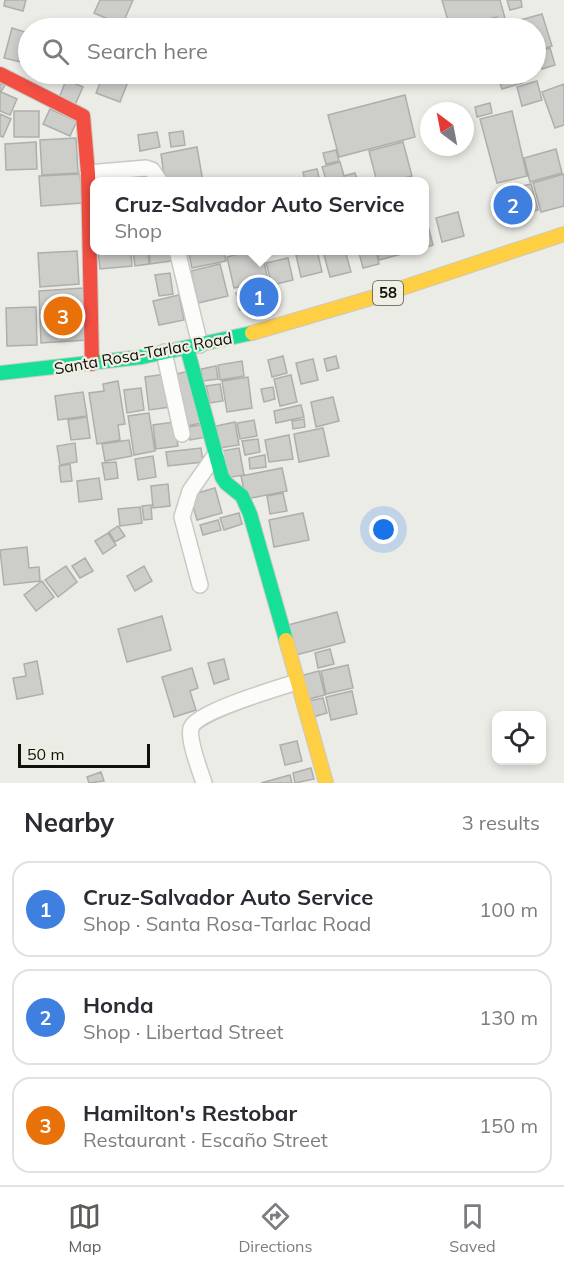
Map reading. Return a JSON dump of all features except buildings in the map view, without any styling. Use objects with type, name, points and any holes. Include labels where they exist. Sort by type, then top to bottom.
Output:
[{"type":"main road","points":[[0,74],[18,83]]},
{"type":"main road","points":[[20,84],[83,116],[88,173],[92,364]]},
{"type":"main road","name":"Santa Rosa-Tarlac Road","points":[[0,373],[92,364],[193,347],[342,308],[564,234]]},
{"type":"main road","points":[[193,347],[222,477],[242,496],[250,514],[326,783]]},
{"type":"street","points":[[88,173],[147,168],[152,170],[157,177]]},
{"type":"street","points":[[178,255],[193,347]]},
{"type":"street","points":[[165,352],[182,434]]},
{"type":"street","points":[[200,585],[182,517],[190,491],[216,454]]},
{"type":"street","points":[[204,783],[191,739],[191,729],[194,723],[207,713],[297,682]]},
{"type":"traffic: fast","points":[[0,373],[142,357],[252,333]]},
{"type":"traffic: fast","points":[[187,348],[222,477],[242,496],[250,514],[286,640]]},
{"type":"traffic: slow","points":[[252,333],[378,296],[564,234]]},
{"type":"traffic: slow","points":[[286,640],[326,783]]},
{"type":"traffic: jam","points":[[0,74],[18,83]]},
{"type":"traffic: jam","points":[[20,84],[83,116],[88,173],[92,364]]},
{"type":"place","name":"Honda","points":[[513,205]]},
{"type":"place","name":"Cruz-Salvador Auto Service","points":[[259,297]]},
{"type":"place","name":"Hamilton's Restobar","points":[[63,316]]}]
